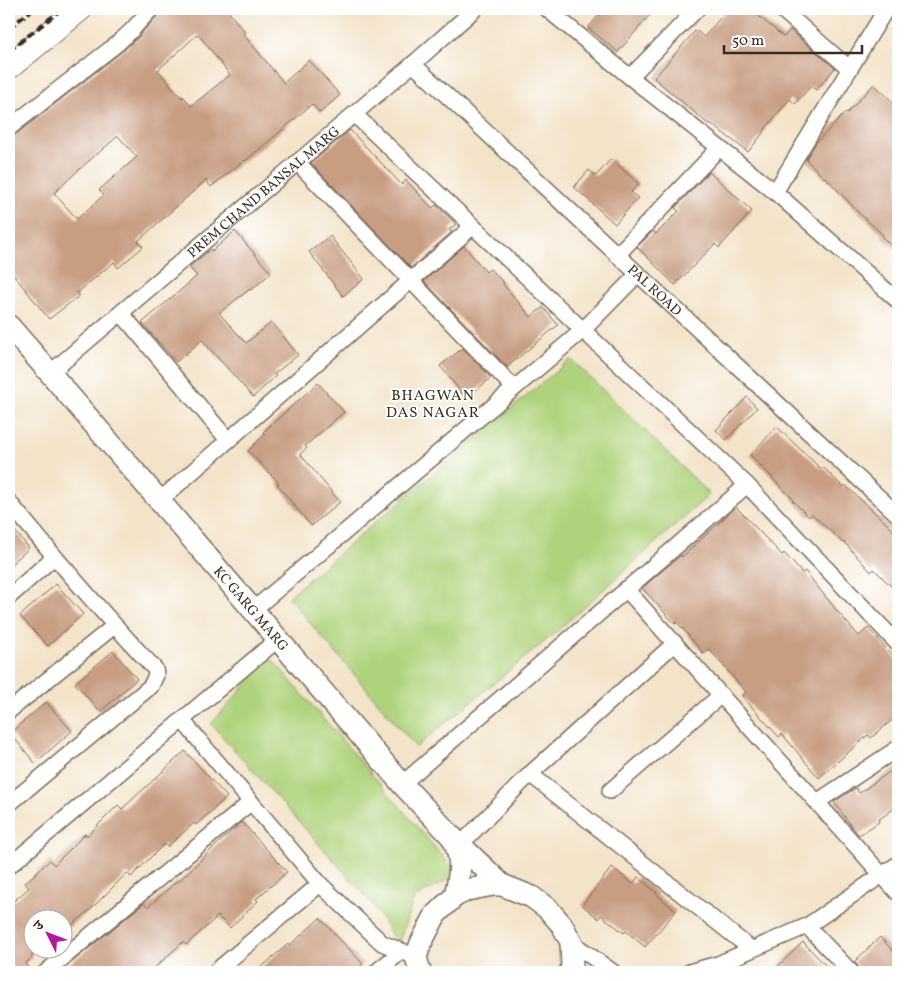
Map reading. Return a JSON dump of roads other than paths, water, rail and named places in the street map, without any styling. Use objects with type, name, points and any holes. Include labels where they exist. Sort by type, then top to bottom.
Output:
[{"type":"main road","points":[[9,68],[80,9]]},
{"type":"street","points":[[9,128],[118,43],[151,9]]},
{"type":"street","name":"PREM CHAND BANSAL MARG","points":[[50,373],[475,9]]},
{"type":"street","points":[[548,9],[775,192],[898,301]]},
{"type":"street","points":[[630,77],[697,9]]},
{"type":"street","points":[[781,9],[850,69]]},
{"type":"street","points":[[775,192],[886,9]]},
{"type":"street","name":"PAL ROAD","points":[[413,64],[617,255],[896,508]]},
{"type":"street","points":[[354,114],[747,485],[898,644]]},
{"type":"street","points":[[617,255],[719,148]]},
{"type":"street","points":[[297,162],[514,388]]},
{"type":"street","points":[[160,500],[473,226]]},
{"type":"street","points":[[253,610],[583,330],[638,274]]},
{"type":"street","points":[[121,313],[228,440]]},
{"type":"street","name":"KC GARG MARG","points":[[9,326],[402,784],[456,842],[502,885]]},
{"type":"street","points":[[402,784],[747,485]]},
{"type":"street","points":[[9,502],[114,626],[155,668],[156,675],[151,686],[9,804]]},
{"type":"street","points":[[9,597],[54,557]]},
{"type":"street","points":[[626,589],[898,893]]},
{"type":"street","points":[[9,711],[114,626]]},
{"type":"street","points":[[9,866],[278,639]]},
{"type":"street","points":[[455,896],[459,882],[460,864],[456,842],[675,643]]},
{"type":"street","points":[[610,791],[721,695]]},
{"type":"street","points":[[182,720],[320,884],[382,943],[413,960]]},
{"type":"street","points":[[817,802],[898,748]]},
{"type":"street","points":[[530,774],[751,949]]},
{"type":"street","points":[[46,972],[251,802]]},
{"type":"street","points":[[688,972],[722,968],[751,949],[807,926],[898,864]]},
{"type":"street","points":[[215,972],[320,884]]},
{"type":"street","points":[[376,972],[413,960],[436,914],[455,896],[467,890],[493,885],[502,885],[532,897],[548,909],[562,925],[571,942],[572,967],[570,972]]},
{"type":"street","points":[[807,926],[852,972]]},
{"type":"street","points":[[571,942],[613,972]]},
{"type":"railway","points":[[9,28],[33,9]]},
{"type":"railway","points":[[9,51],[62,9]]},
{"type":"district","name":"BHAGWAN DAS NAGAR","points":[[433,404]]}]
